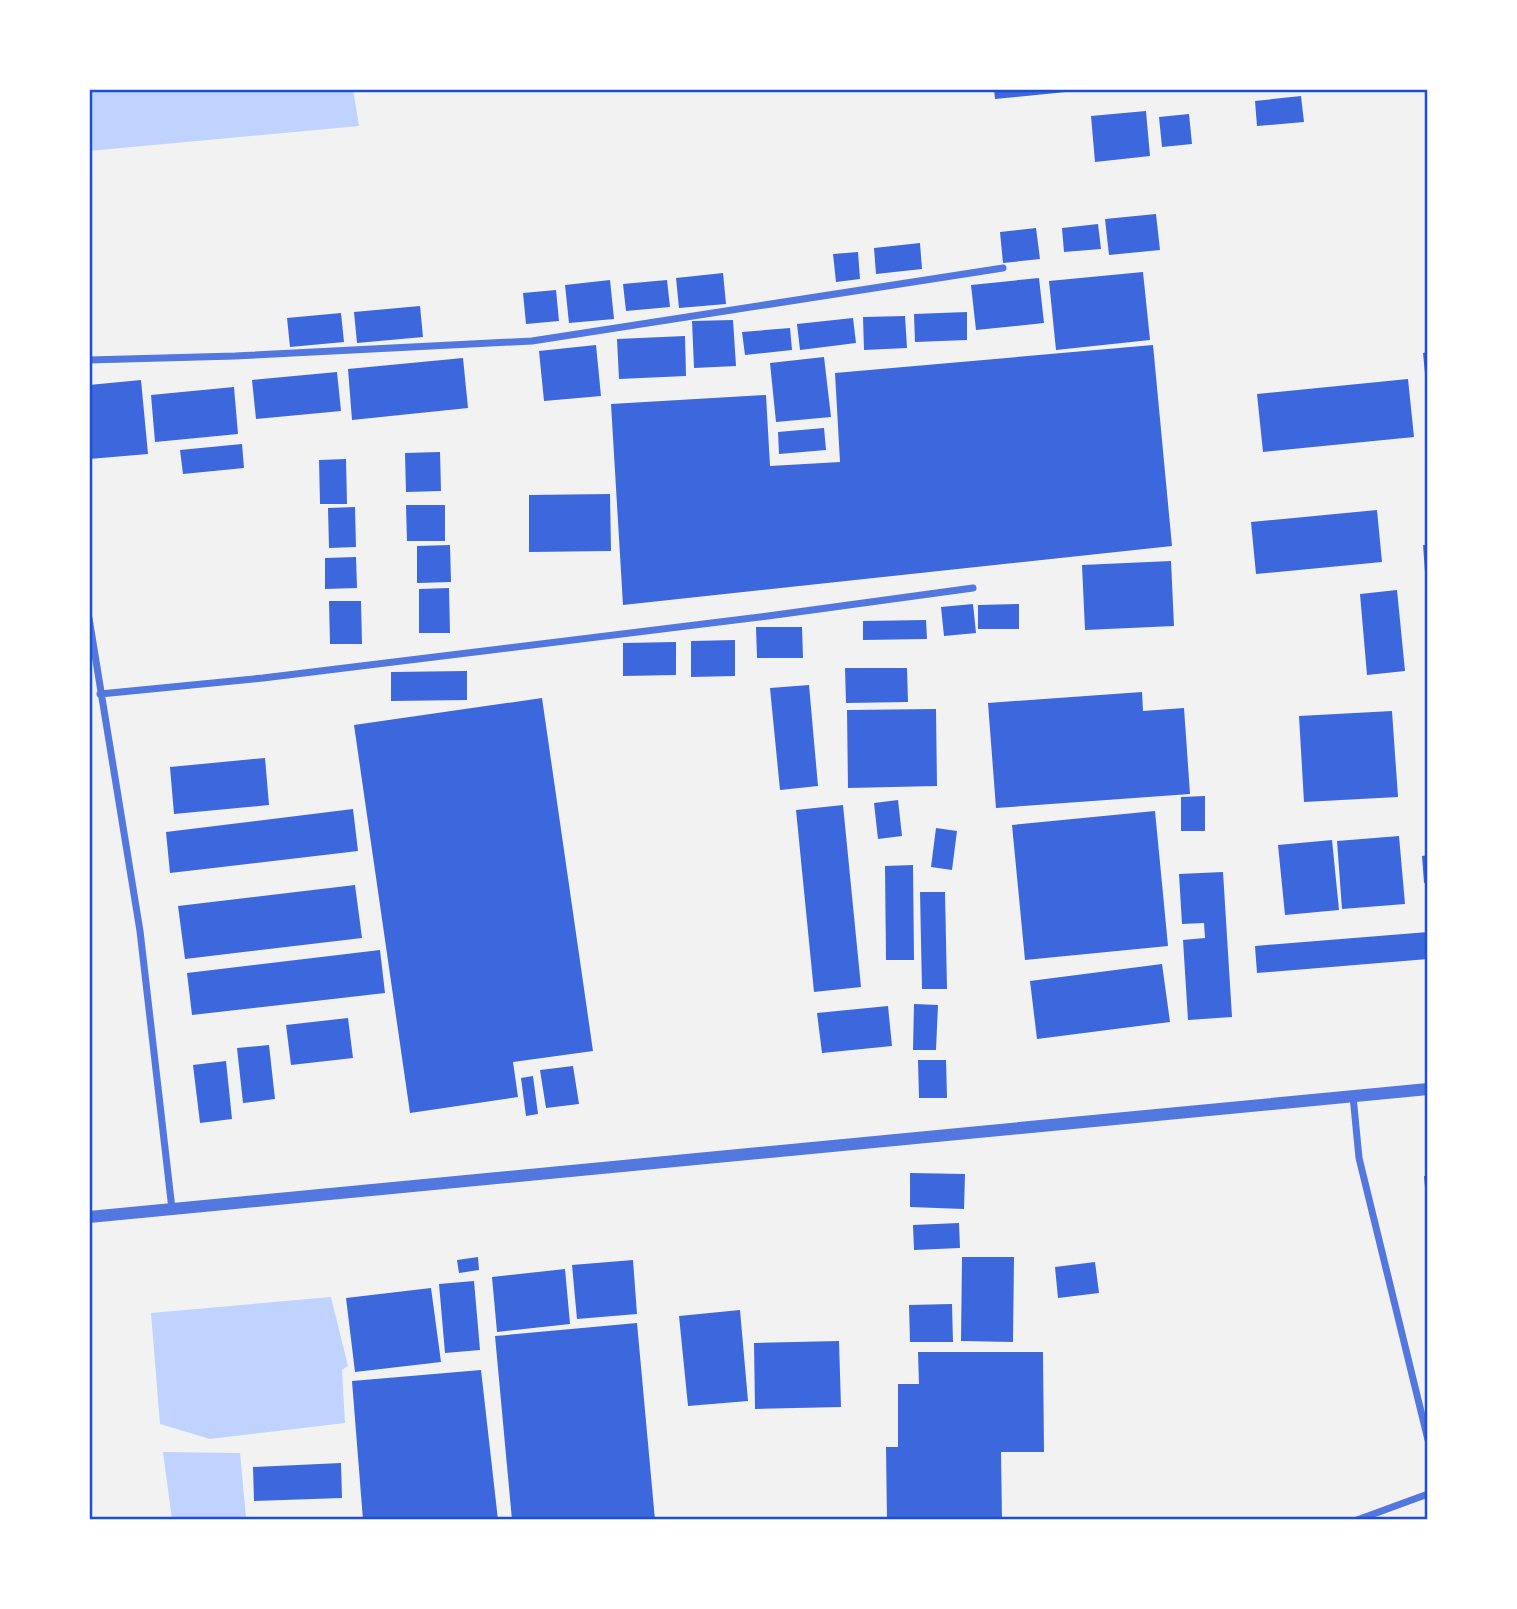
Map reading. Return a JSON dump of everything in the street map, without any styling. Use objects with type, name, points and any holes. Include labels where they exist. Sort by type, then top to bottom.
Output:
[{"type":"street","points":[[89,360],[236,356],[532,341],[1003,268]]},
{"type":"street","points":[[100,694],[263,678],[973,588]]},
{"type":"street","points":[[89,618],[93,676],[100,694],[140,931],[171,1205]]},
{"type":"street","points":[[89,1217],[171,1205],[1428,1082]]},
{"type":"street","points":[[89,1209],[171,1205],[1428,1089]]},
{"type":"street","points":[[1353,1096],[1359,1158],[1428,1440]]},
{"type":"street","points":[[1357,1520],[1428,1493]]},
{"type":"water","points":[[89,89],[353,89],[359,126],[89,151]]},
{"type":"water","points":[[331,1297],[348,1366],[342,1370],[345,1423],[210,1439],[160,1424],[151,1313]]},
{"type":"water","points":[[163,1452],[240,1453],[246,1517],[278,1520],[172,1520]]},
{"type":"building","points":[[994,89],[1076,89],[1076,91],[995,99]]},
{"type":"building","points":[[1301,96],[1304,122],[1257,126],[1255,101]]},
{"type":"building","points":[[1146,111],[1150,156],[1095,162],[1091,116]]},
{"type":"building","points":[[1189,114],[1192,144],[1162,147],[1159,117]]},
{"type":"building","points":[[1156,214],[1160,250],[1109,255],[1105,219]]},
{"type":"building","points":[[1098,224],[1101,249],[1064,252],[1062,228]]},
{"type":"building","points":[[1036,228],[1040,259],[1003,263],[1000,232]]},
{"type":"building","points":[[920,243],[922,269],[876,274],[874,248]]},
{"type":"building","points":[[858,252],[860,279],[836,282],[833,254]]},
{"type":"building","points":[[1143,272],[1150,340],[1056,350],[1049,281]]},
{"type":"building","points":[[723,273],[726,304],[679,308],[676,278]]},
{"type":"building","points":[[1039,278],[1044,323],[976,330],[971,285]]},
{"type":"building","points":[[610,280],[614,319],[569,323],[565,285]]},
{"type":"building","points":[[667,280],[670,307],[626,311],[623,284]]},
{"type":"building","points":[[556,290],[559,321],[526,324],[523,293]]},
{"type":"building","points":[[420,306],[423,337],[357,343],[354,312]]},
{"type":"building","points":[[967,312],[967,340],[915,342],[914,314]]},
{"type":"building","points":[[341,313],[344,342],[290,347],[287,318]]},
{"type":"building","points":[[905,316],[907,348],[864,350],[863,317]]},
{"type":"building","points":[[853,318],[856,343],[800,350],[797,324]]},
{"type":"building","points":[[733,320],[736,366],[694,368],[692,321]]},
{"type":"building","points":[[790,328],[792,350],[745,355],[742,332]]},
{"type":"building","points":[[685,336],[686,376],[619,379],[617,339]]},
{"type":"building","points":[[596,345],[601,396],[544,401],[539,351]]},
{"type":"building","points":[[1153,345],[1172,546],[623,605],[611,404],[766,395],[770,466],[840,462],[835,373]]},
{"type":"building","points":[[1428,352],[1428,384],[1426,384],[1423,353]]},
{"type":"building","points":[[824,357],[831,417],[776,422],[770,363]]},
{"type":"building","points":[[463,358],[468,408],[352,420],[348,369]]},
{"type":"building","points":[[337,372],[341,411],[256,419],[252,380]]},
{"type":"building","points":[[1408,379],[1414,437],[1263,452],[1257,394]]},
{"type":"building","points":[[141,380],[148,454],[89,459],[89,385]]},
{"type":"building","points":[[234,387],[238,434],[155,442],[151,395]]},
{"type":"building","points":[[824,428],[826,450],[779,454],[778,432]]},
{"type":"building","points":[[242,444],[244,468],[183,474],[180,450]]},
{"type":"building","points":[[440,452],[441,491],[406,492],[405,453]]},
{"type":"building","points":[[346,459],[347,504],[320,504],[319,460]]},
{"type":"building","points":[[610,494],[611,551],[529,552],[529,495]]},
{"type":"building","points":[[406,505],[445,505],[445,541],[407,541]]},
{"type":"building","points":[[355,507],[356,547],[329,548],[328,508]]},
{"type":"building","points":[[1377,510],[1382,562],[1256,574],[1251,522]]},
{"type":"building","points":[[450,545],[451,582],[417,583],[417,546]]},
{"type":"building","points":[[1423,545],[1428,545],[1428,586],[1426,586]]},
{"type":"building","points":[[356,557],[357,588],[325,589],[325,558]]},
{"type":"building","points":[[1171,561],[1174,626],[1085,630],[1082,565]]},
{"type":"building","points":[[449,588],[450,633],[419,633],[419,589]]},
{"type":"building","points":[[1397,590],[1405,671],[1367,675],[1360,594]]},
{"type":"building","points":[[329,601],[361,601],[362,644],[330,644]]},
{"type":"building","points":[[973,604],[976,633],[944,636],[941,607]]},
{"type":"building","points":[[1019,604],[1019,629],[978,629],[978,605]]},
{"type":"building","points":[[926,620],[927,639],[863,640],[863,621]]},
{"type":"building","points":[[756,627],[802,627],[803,658],[757,658]]},
{"type":"building","points":[[735,640],[735,676],[691,677],[691,641]]},
{"type":"building","points":[[676,642],[676,675],[623,676],[623,643]]},
{"type":"building","points":[[845,668],[907,668],[908,702],[846,703]]},
{"type":"building","points":[[467,671],[467,700],[391,701],[391,672]]},
{"type":"building","points":[[809,685],[818,786],[780,790],[770,688]]},
{"type":"building","points":[[1142,692],[1143,711],[1184,708],[1190,794],[996,808],[988,703]]},
{"type":"building","points":[[542,698],[593,1051],[513,1062],[518,1097],[410,1113],[354,725]]},
{"type":"building","points":[[936,709],[937,786],[848,788],[847,710]]},
{"type":"building","points":[[1392,711],[1398,797],[1304,802],[1299,716]]},
{"type":"building","points":[[265,758],[269,805],[174,814],[170,767]]},
{"type":"building","points":[[1205,796],[1205,831],[1181,831],[1181,797]]},
{"type":"building","points":[[898,800],[902,836],[878,839],[874,803]]},
{"type":"building","points":[[843,805],[861,987],[814,992],[796,810]]},
{"type":"building","points":[[353,809],[358,851],[170,873],[166,832]]},
{"type":"building","points":[[1155,811],[1168,946],[1025,960],[1012,825]]},
{"type":"building","points":[[936,828],[957,831],[952,870],[931,867]]},
{"type":"building","points":[[1399,836],[1405,904],[1342,909],[1337,841]]},
{"type":"building","points":[[1332,840],[1339,910],[1285,915],[1278,845]]},
{"type":"building","points":[[1428,855],[1428,883],[1424,883],[1422,856]]},
{"type":"building","points":[[913,865],[914,960],[886,960],[885,866]]},
{"type":"building","points":[[1223,872],[1232,1017],[1188,1020],[1183,940],[1205,938],[1204,923],[1182,924],[1179,874]]},
{"type":"building","points":[[355,885],[362,938],[185,959],[178,906]]},
{"type":"building","points":[[920,892],[945,892],[947,989],[922,989]]},
{"type":"building","points":[[1428,932],[1428,959],[1257,973],[1255,946]]},
{"type":"building","points":[[380,950],[385,993],[192,1015],[187,973]]},
{"type":"building","points":[[1162,964],[1170,1022],[1037,1039],[1030,981]]},
{"type":"building","points":[[914,1004],[938,1005],[936,1050],[913,1050]]},
{"type":"building","points":[[888,1006],[892,1046],[822,1053],[817,1013]]},
{"type":"building","points":[[348,1018],[353,1058],[291,1065],[286,1025]]},
{"type":"building","points":[[269,1045],[275,1099],[243,1103],[237,1048]]},
{"type":"building","points":[[918,1060],[946,1060],[947,1098],[919,1098]]},
{"type":"building","points":[[226,1061],[232,1119],[200,1123],[193,1065]]},
{"type":"building","points":[[573,1066],[579,1104],[546,1108],[540,1070]]},
{"type":"building","points":[[533,1076],[538,1114],[526,1116],[521,1078]]},
{"type":"building","points":[[910,1173],[965,1174],[964,1209],[910,1207]]},
{"type":"building","points":[[1424,1176],[1428,1176],[1428,1199],[1426,1199]]},
{"type":"building","points":[[959,1223],[960,1248],[914,1250],[913,1225]]},
{"type":"building","points":[[478,1257],[479,1270],[459,1273],[457,1260]]},
{"type":"building","points":[[962,1257],[1014,1257],[1013,1342],[961,1341]]},
{"type":"building","points":[[633,1260],[637,1314],[577,1319],[572,1265]]},
{"type":"building","points":[[1095,1262],[1099,1293],[1058,1298],[1055,1267]]},
{"type":"building","points":[[565,1269],[570,1324],[497,1332],[492,1277]]},
{"type":"building","points":[[474,1281],[480,1350],[445,1353],[439,1284]]},
{"type":"building","points":[[431,1288],[441,1362],[355,1372],[346,1298]]},
{"type":"building","points":[[952,1304],[953,1342],[910,1342],[909,1305]]},
{"type":"building","points":[[740,1310],[748,1401],[688,1406],[679,1316]]},
{"type":"building","points":[[637,1323],[655,1520],[512,1520],[495,1336]]},
{"type":"building","points":[[839,1341],[841,1407],[755,1409],[754,1343]]},
{"type":"building","points":[[918,1352],[1043,1352],[1044,1452],[1001,1452],[1002,1520],[887,1520],[886,1447],[898,1447],[898,1384],[919,1384]]},
{"type":"building","points":[[481,1370],[498,1520],[363,1520],[352,1381]]},
{"type":"building","points":[[341,1463],[342,1498],[254,1501],[253,1467]]}]
